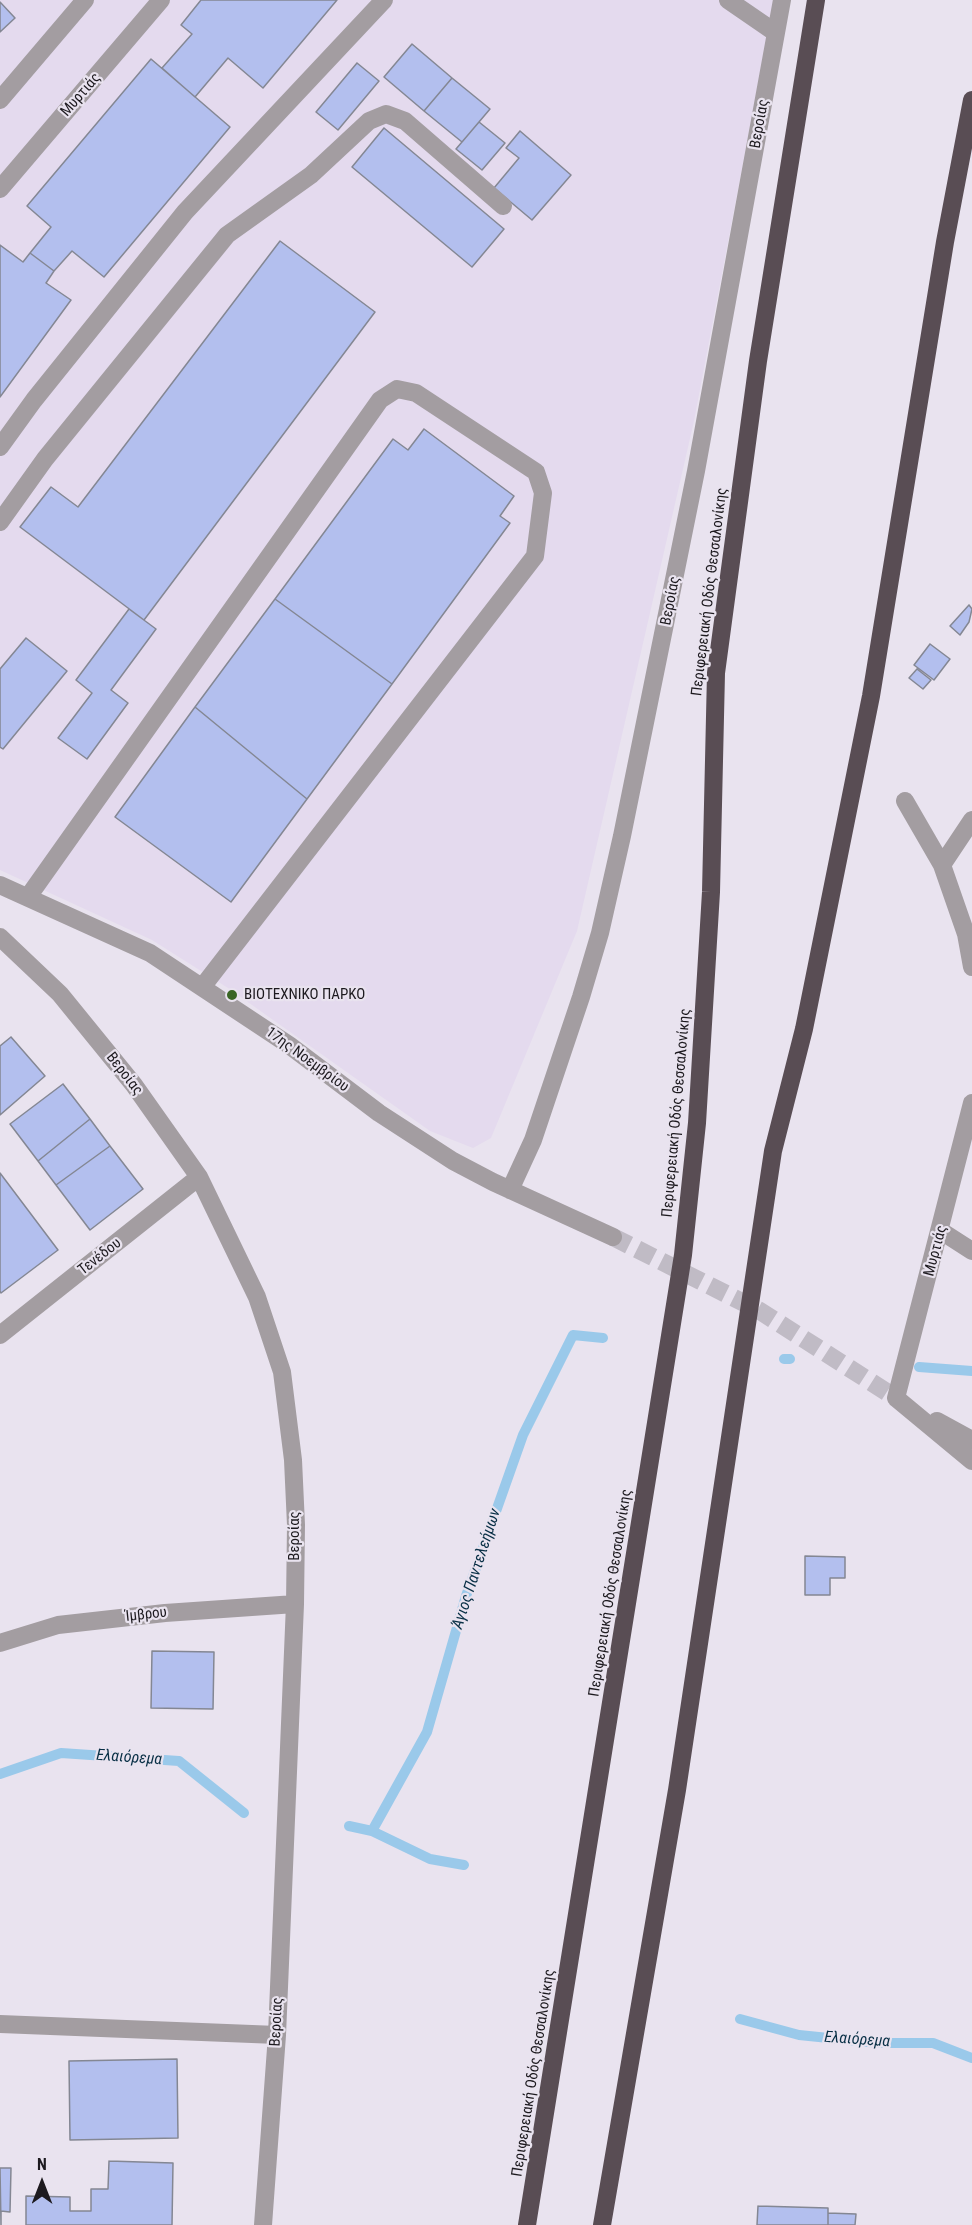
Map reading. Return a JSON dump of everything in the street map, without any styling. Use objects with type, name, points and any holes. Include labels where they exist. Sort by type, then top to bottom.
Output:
[{"type":"highway","name":"Περιφερειακή Οδός Θεσσαλονίκης","points":[[527,2225],[683,1255],[697,1123],[711,892],[716,673],[758,361],[816,0]]},
{"type":"highway","points":[[602,2225],[677,1790],[773,1151],[804,1029],[871,696],[945,242],[972,100]]},
{"type":"street","points":[[0,100],[85,0]]},
{"type":"street","name":"Μυρτιάς","points":[[0,189],[161,0]]},
{"type":"street","points":[[0,447],[34,400],[185,212],[384,0]]},
{"type":"street","points":[[728,0],[776,33]]},
{"type":"street","name":"Βεροίας","points":[[510,1190],[533,1140],[600,933],[689,507],[782,0]]},
{"type":"street","points":[[0,522],[45,459],[227,235],[311,175],[369,121],[386,114],[405,121],[503,206]]},
{"type":"street","points":[[28,897],[380,400],[397,389],[416,393],[536,472],[543,493],[535,556],[202,986]]},
{"type":"street","points":[[905,801],[942,865],[966,934],[972,967]]},
{"type":"street","points":[[942,865],[972,820]]},
{"type":"street","name":"17ης Νοεμβρίου","points":[[0,885],[150,953],[202,986],[416,1138],[510,1190],[613,1237]]},
{"type":"street","name":"Βεροίας","points":[[0,937],[60,994],[134,1086],[199,1177],[257,1297],[282,1372],[293,1460],[296,1525],[295,1604],[277,2035],[263,2225]]},
{"type":"street","name":"Μυρτιάς","points":[[896,1398],[941,1231],[972,1103]]},
{"type":"street","name":"Τενέδου","points":[[0,1335],[199,1177]]},
{"type":"street","points":[[941,1231],[972,1251]]},
{"type":"street","points":[[896,1398],[972,1440]]},
{"type":"street","points":[[896,1398],[972,1461]]},
{"type":"street","name":"Ίμβρου","points":[[0,1643],[58,1625],[165,1613],[295,1604]]},
{"type":"street","points":[[0,2024],[277,2035]]},
{"type":"shaded area","points":[[0,0],[774,0],[694,421],[577,931],[491,1138],[473,1148],[430,1131],[228,988],[152,940],[0,870]]},
{"type":"building","points":[[201,0],[337,0],[263,88],[228,58],[195,97],[162,68],[192,34],[181,25]]},
{"type":"building","points":[[0,2],[15,18],[0,32]]},
{"type":"building","points":[[412,44],[452,78],[424,111],[384,77]]},
{"type":"building","points":[[151,59],[230,127],[104,277],[72,251],[54,271],[30,253],[51,227],[27,206]]},
{"type":"building","points":[[357,63],[379,81],[338,130],[316,112]]},
{"type":"building","points":[[452,78],[490,109],[462,142],[424,111]]},
{"type":"building","points":[[479,122],[505,143],[482,170],[456,149]]},
{"type":"building","points":[[384,128],[504,229],[472,267],[352,167]]},
{"type":"building","points":[[520,131],[571,175],[532,220],[494,188],[519,158],[506,148]]},
{"type":"building","points":[[280,241],[375,312],[144,620],[20,527],[51,487],[78,507]]},
{"type":"building","points":[[0,245],[23,262],[30,253],[54,271],[46,283],[71,300],[0,397]]},
{"type":"building","points":[[424,429],[514,496],[500,516],[510,523],[392,684],[275,599],[393,439],[408,450]]},
{"type":"building","points":[[275,599],[392,684],[307,799],[195,707]]},
{"type":"building","points":[[969,605],[972,609],[969,622],[960,635],[950,626]]},
{"type":"building","points":[[129,609],[156,629],[111,690],[128,703],[87,759],[58,738],[92,693],[76,680]]},
{"type":"building","points":[[26,638],[67,671],[3,749],[0,747],[0,669]]},
{"type":"building","points":[[930,644],[950,659],[934,680],[914,665]]},
{"type":"building","points":[[917,669],[931,680],[923,689],[909,678]]},
{"type":"building","points":[[195,707],[307,799],[231,902],[115,817]]},
{"type":"building","points":[[11,1037],[45,1076],[0,1115],[0,1046]]},
{"type":"building","points":[[63,1084],[90,1119],[38,1161],[10,1124]]},
{"type":"building","points":[[90,1119],[110,1146],[56,1185],[38,1161]]},
{"type":"building","points":[[110,1146],[143,1189],[90,1230],[56,1185]]},
{"type":"building","points":[[0,1173],[58,1250],[1,1293],[0,1291]]},
{"type":"building","points":[[805,1556],[845,1557],[845,1578],[830,1578],[830,1595],[805,1595]]},
{"type":"building","points":[[152,1651],[214,1652],[213,1709],[151,1708]]},
{"type":"building","points":[[177,2059],[178,2138],[70,2140],[69,2061]]},
{"type":"building","points":[[109,2161],[173,2163],[172,2225],[26,2225],[26,2196],[70,2197],[70,2211],[91,2211],[91,2189],[108,2189]]},
{"type":"building","points":[[0,2168],[11,2168],[10,2212],[1,2211],[1,2225]]},
{"type":"building","points":[[758,2206],[828,2208],[828,2225],[757,2225]]},
{"type":"building","points":[[828,2213],[856,2214],[855,2225],[828,2225]]},
{"type":"waterway","name":"Άγιος Παντελεήμων","points":[[372,1831],[427,1732],[466,1596],[523,1435],[573,1335],[603,1338]]},
{"type":"waterway","name":"Άγιος Παντελεήμων","points":[[784,1359],[790,1359]]},
{"type":"waterway","name":"Άγιος Παντελεήμων","points":[[919,1367],[972,1371]]},
{"type":"waterway","name":"Ελαιόρεμα","points":[[0,1774],[61,1753],[179,1761],[244,1813]]},
{"type":"waterway","name":"Ελαιόρεμα","points":[[349,1826],[372,1831],[430,1859],[464,1865]]},
{"type":"waterway","name":"Ελαιόρεμα","points":[[740,2019],[799,2035],[878,2043],[933,2043],[972,2058]]},
{"type":"tunnel","points":[[613,1237],[760,1311],[896,1398]]},
{"type":"place","name":"ΒΙΟΤΕΧΝΙΚΟ ΠΑΡΚΟ","points":[[232,995]]}]
